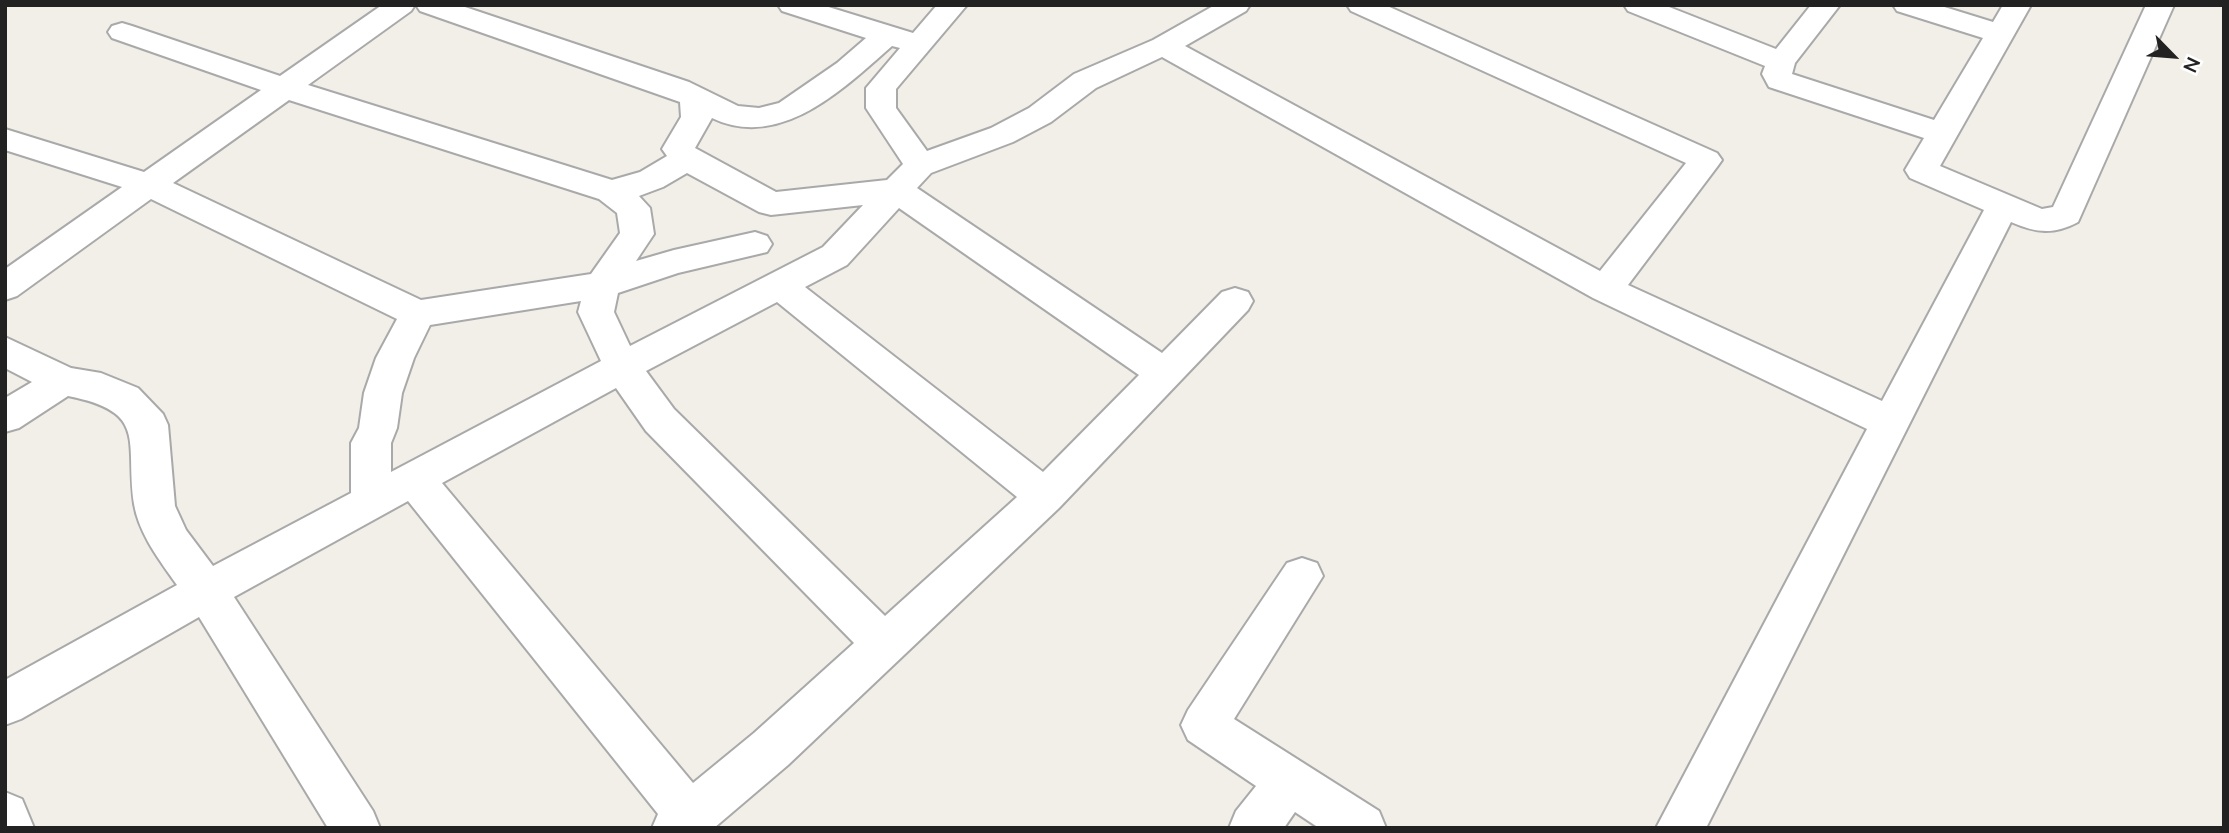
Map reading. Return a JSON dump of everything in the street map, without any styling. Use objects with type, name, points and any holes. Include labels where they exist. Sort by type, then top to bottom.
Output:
[{"type":"street","points":[[5,287],[401,5]]},
{"type":"street","points":[[430,5],[678,89],[732,115],[759,118],[790,110],[848,69],[887,35]]},
{"type":"street","points":[[792,5],[919,45]]},
{"type":"street","points":[[953,5],[881,88],[881,108],[908,177],[1162,372]]},
{"type":"street","points":[[695,99],[696,117],[678,149],[686,158],[771,204],[908,177],[1002,135],[1040,114],[1084,81],[1163,46],[1236,5]]},
{"type":"street","points":[[1361,5],[1706,160],[1605,289]]},
{"type":"street","points":[[1638,5],[1781,62]]},
{"type":"street","points":[[1826,5],[1781,62],[1777,74],[1780,80],[1943,134]]},
{"type":"street","points":[[1907,5],[1999,33]]},
{"type":"street","points":[[2017,5],[1921,170],[2039,221],[2055,220],[2066,214],[2160,5]]},
{"type":"street","points":[[122,32],[284,88],[611,191],[633,208],[637,233],[602,285],[596,312],[622,367],[660,420],[884,644]]},
{"type":"street","points":[[1163,46],[1605,289],[1889,422]]},
{"type":"street","points":[[5,139],[147,184],[418,314],[602,285],[674,262],[755,244]]},
{"type":"street","points":[[611,191],[641,186],[660,177],[686,158]]},
{"type":"street","points":[[5,704],[206,591],[622,367],[835,256],[908,177]]},
{"type":"street","points":[[726,313],[771,204]]},
{"type":"street","points":[[1680,828],[2003,206]]},
{"type":"street","points":[[779,285],[1045,496]]},
{"type":"street","points":[[414,479],[683,822],[771,749],[1045,496],[1162,372],[1235,301]]},
{"type":"street","points":[[372,502],[371,443],[378,428],[383,393],[395,358],[418,314]]},
{"type":"street","points":[[5,351],[63,381],[100,388],[125,398],[149,425],[155,506],[169,540],[206,591],[356,828]]},
{"type":"street","points":[[5,417],[63,381]]},
{"type":"street","points":[[1303,576],[1204,725],[1362,828]]},
{"type":"street","points":[[1253,828],[1290,781]]},
{"type":"street","points":[[5,816],[10,828]]}]
